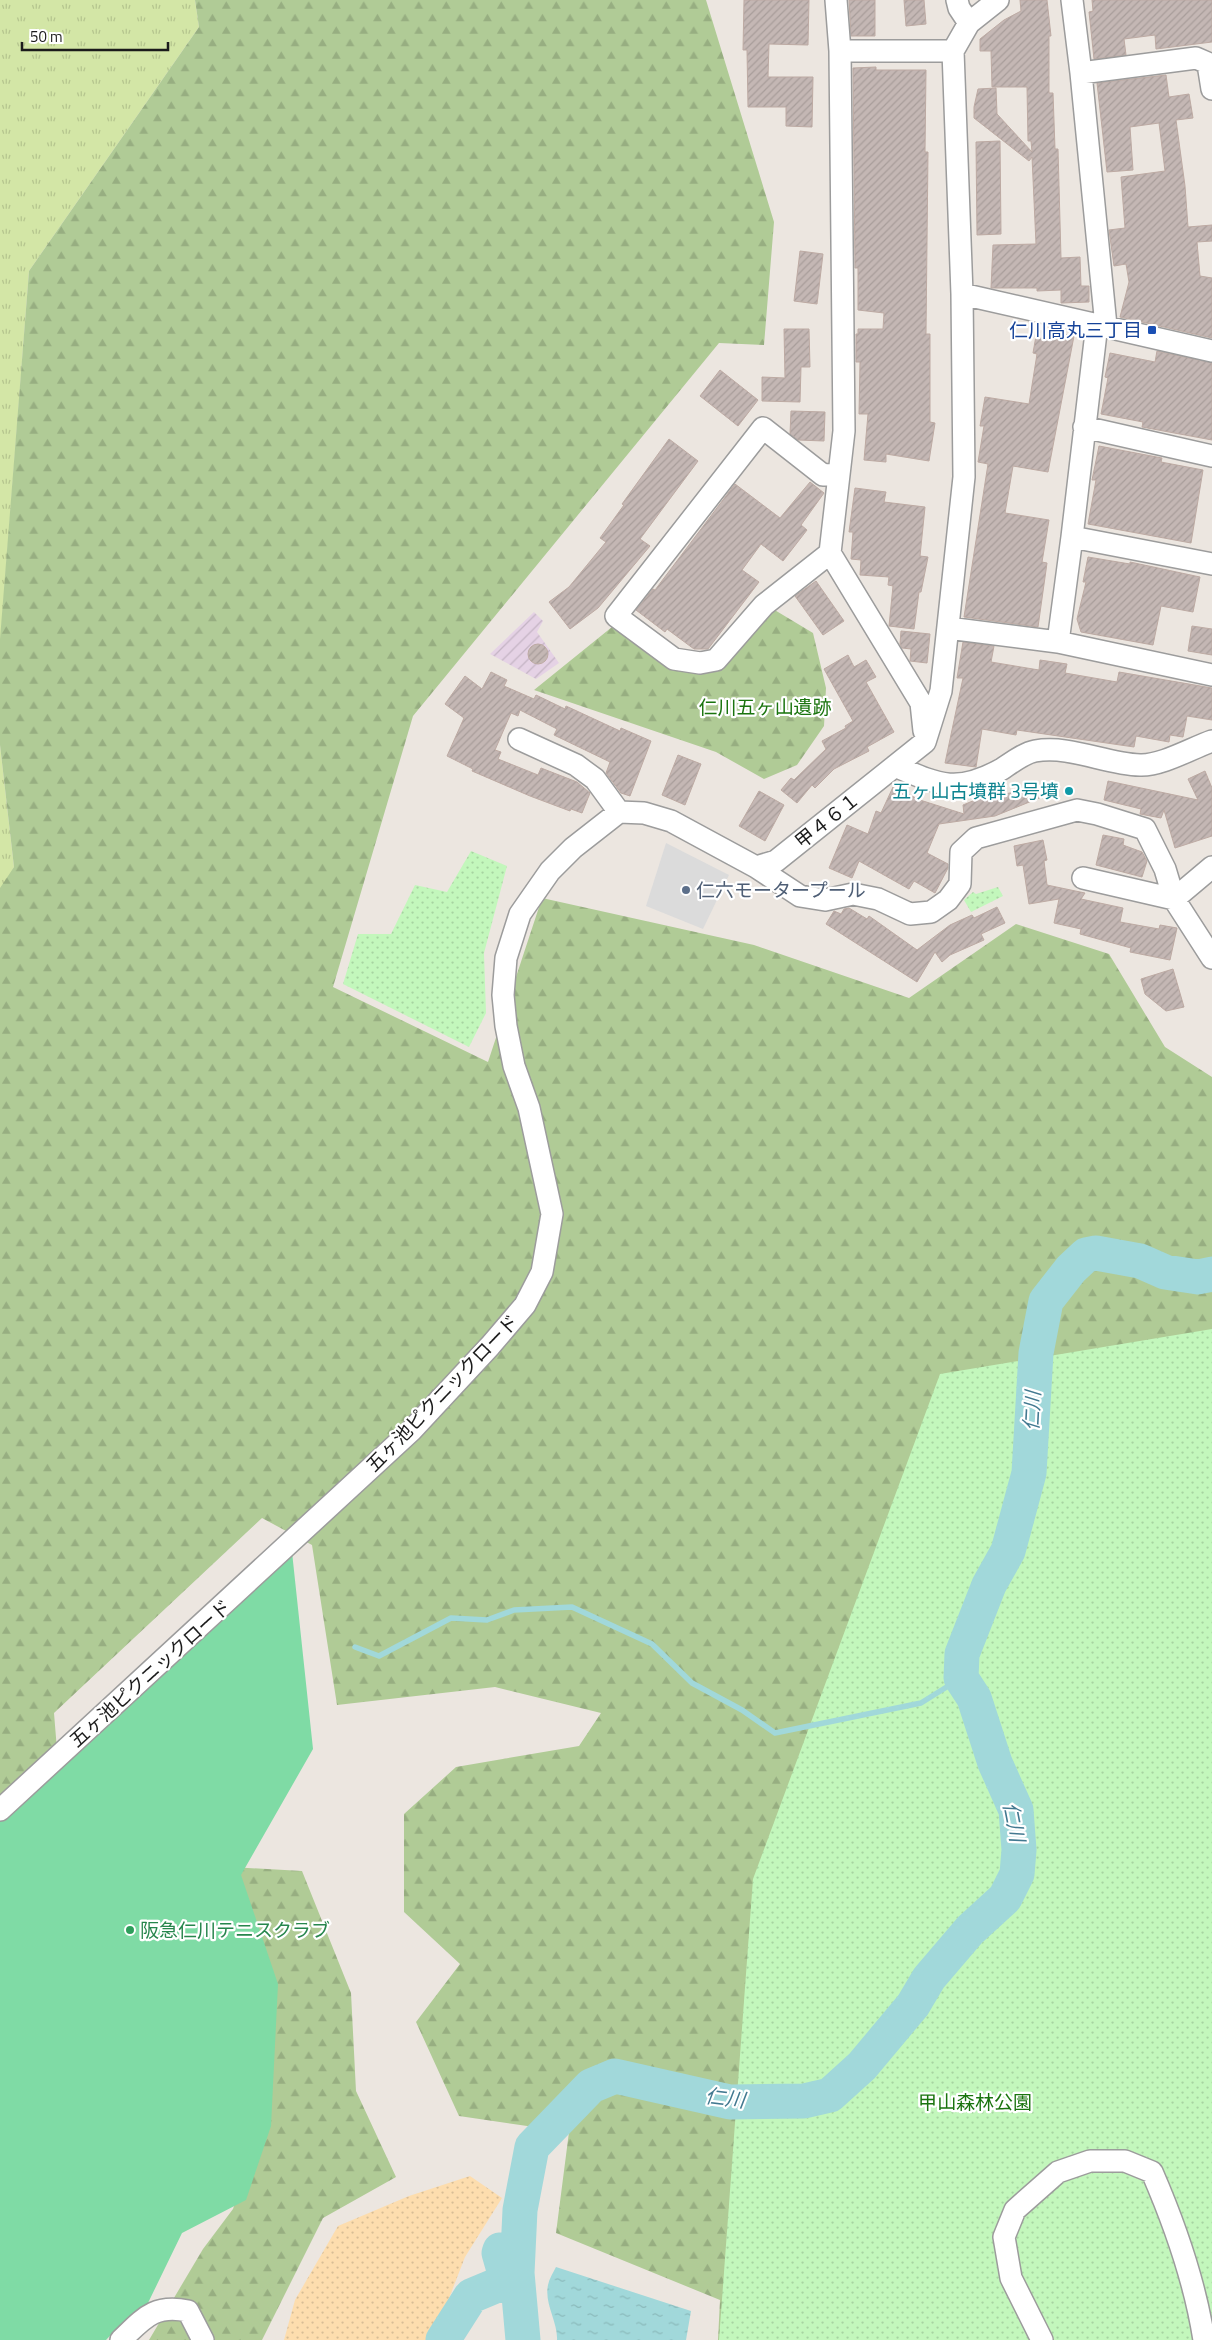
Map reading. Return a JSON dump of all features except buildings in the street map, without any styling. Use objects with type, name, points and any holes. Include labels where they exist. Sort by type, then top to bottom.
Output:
[{"type":"street","points":[[836,0],[840,51],[844,431],[830,553],[921,703],[925,742]]},
{"type":"street","points":[[957,0],[959,8],[969,23]]},
{"type":"street","points":[[925,742],[941,692],[964,477],[962,294],[953,51],[969,23],[998,0]]},
{"type":"street","points":[[1058,642],[1084,428],[1102,325],[1081,73],[1072,0]]},
{"type":"street","points":[[840,51],[953,51]]},
{"type":"street","points":[[1081,73],[1196,58],[1210,65],[1212,89]]},
{"type":"street","points":[[962,294],[1212,351]]},
{"type":"street","points":[[830,553],[764,605],[716,660],[700,663],[674,659],[616,616],[763,428],[823,475],[839,474]]},
{"type":"street","points":[[1084,428],[1212,456]]},
{"type":"street","points":[[1072,537],[1212,564]]},
{"type":"street","points":[[948,628],[1058,642],[1212,675]]},
{"type":"street","points":[[520,739],[576,765],[595,779],[620,812],[644,813],[671,821],[756,867],[800,896],[825,900],[853,894],[878,900],[910,914],[931,912],[948,900],[960,884],[961,852],[976,838],[1076,810],[1097,814],[1145,829],[1165,869],[1174,899],[1212,958]]},
{"type":"street","points":[[895,766],[928,780],[955,786],[982,780],[1033,751],[1060,750],[1141,765],[1157,762],[1212,741]]},
{"type":"street","name":"甲４６１","points":[[756,867],[776,861],[925,742]]},
{"type":"street","name":"五ヶ池ピクニックロード","points":[[0,1810],[411,1431],[490,1346],[525,1305],[542,1272],[552,1214],[529,1108],[514,1066],[506,1026],[504,995],[506,958],[520,914],[550,871],[573,848],[620,812]]},
{"type":"street","points":[[1174,899],[1212,867]]},
{"type":"street","points":[[1083,878],[1174,899]]},
{"type":"street","points":[[1042,2340],[1011,2278],[1004,2237],[1015,2210],[1058,2172],[1090,2161],[1125,2161],[1152,2172],[1171,2215],[1200,2315],[1204,2340]]},
{"type":"street","points":[[121,2340],[145,2317],[169,2307],[188,2311],[203,2340]]},
{"type":"shaded area","points":[[534,612],[543,621],[537,632],[559,663],[536,679],[490,654]]},
{"type":"shaded area","name":"仁六モータープール","points":[[666,843],[729,875],[703,929],[646,906]]},
{"type":"green space","points":[[0,0],[195,0],[199,27],[29,271],[0,647]]},
{"type":"green space","points":[[195,0],[706,0],[774,222],[764,345],[719,343],[413,716],[333,987],[488,1062],[542,898],[754,945],[909,998],[1016,924],[1109,954],[1165,1047],[1212,1077],[1212,2340],[718,2340],[720,2300],[556,2233],[569,2132],[459,2116],[416,2022],[460,1964],[404,1912],[404,1814],[456,1767],[579,1746],[601,1713],[495,1687],[337,1705],[312,1545],[262,1518],[54,1713],[81,2044],[0,2065],[0,888],[14,867],[0,745],[0,639],[29,271],[199,27]]},
{"type":"green space","name":"仁川五ヶ山遺跡","points":[[773,609],[813,633],[826,688],[824,726],[797,765],[764,779],[716,752],[534,690],[612,627],[667,668],[717,672]]},
{"type":"green space","points":[[0,745],[14,867],[0,900]]},
{"type":"green space","points":[[471,851],[507,866],[484,953],[486,1013],[469,1047],[343,984],[358,934],[391,934],[415,885],[447,892]]},
{"type":"green space","points":[[998,887],[1003,896],[971,912],[964,900],[973,892],[976,894]]},
{"type":"green space","name":"甲山森林公園","points":[[1212,1329],[1212,2340],[719,2340],[753,1879],[940,1374]]},
{"type":"green space","name":"阪急仁川テニスクラブ","points":[[292,1552],[313,1749],[241,1875],[278,1984],[271,2126],[246,2200],[182,2233],[148,2303],[122,2323],[106,2340],[0,2340],[0,1821],[162,1668]]},
{"type":"green space","points":[[231,1867],[302,1871],[351,1993],[356,2091],[396,2177],[323,2218],[262,2340],[149,2340],[203,2249],[233,2209],[261,2122]]},
{"type":"sand","points":[[470,2176],[502,2198],[465,2257],[441,2319],[430,2340],[284,2340],[295,2300],[338,2226],[409,2196]]},
{"type":"water","points":[[556,2267],[691,2311],[686,2340],[557,2340],[547,2292],[549,2280]]},
{"type":"waterway","name":"仁川","points":[[523,2340],[517,2273],[520,2210],[532,2147],[591,2086],[615,2076],[730,2102],[804,2101],[830,2095],[862,2066],[913,2005],[929,1978],[970,1930],[1005,1898],[1017,1874],[1019,1850],[1016,1810],[995,1763],[974,1698],[961,1678],[962,1654],[989,1585],[1008,1551],[1029,1473],[1036,1353],[1046,1301],[1071,1269],[1086,1255],[1096,1253],[1140,1261],[1165,1272],[1198,1277],[1212,1274]]},
{"type":"waterway","points":[[355,1647],[379,1656],[451,1618],[487,1620],[514,1610],[572,1607],[652,1644],[692,1683],[742,1710],[775,1733],[921,1703],[961,1678]]},
{"type":"waterway","name":"仁川","points":[[443,2340],[471,2296],[507,2281],[499,2253],[500,2250]]},
{"type":"place","name":"仁川高丸三丁目","points":[[1152,330]]},
{"type":"place","name":"五ヶ山古墳群 3号墳","points":[[1069,791]]},
{"type":"place","name":"仁六モータープール","points":[[686,890]]},
{"type":"place","name":"阪急仁川テニスクラブ","points":[[130,1930]]}]
